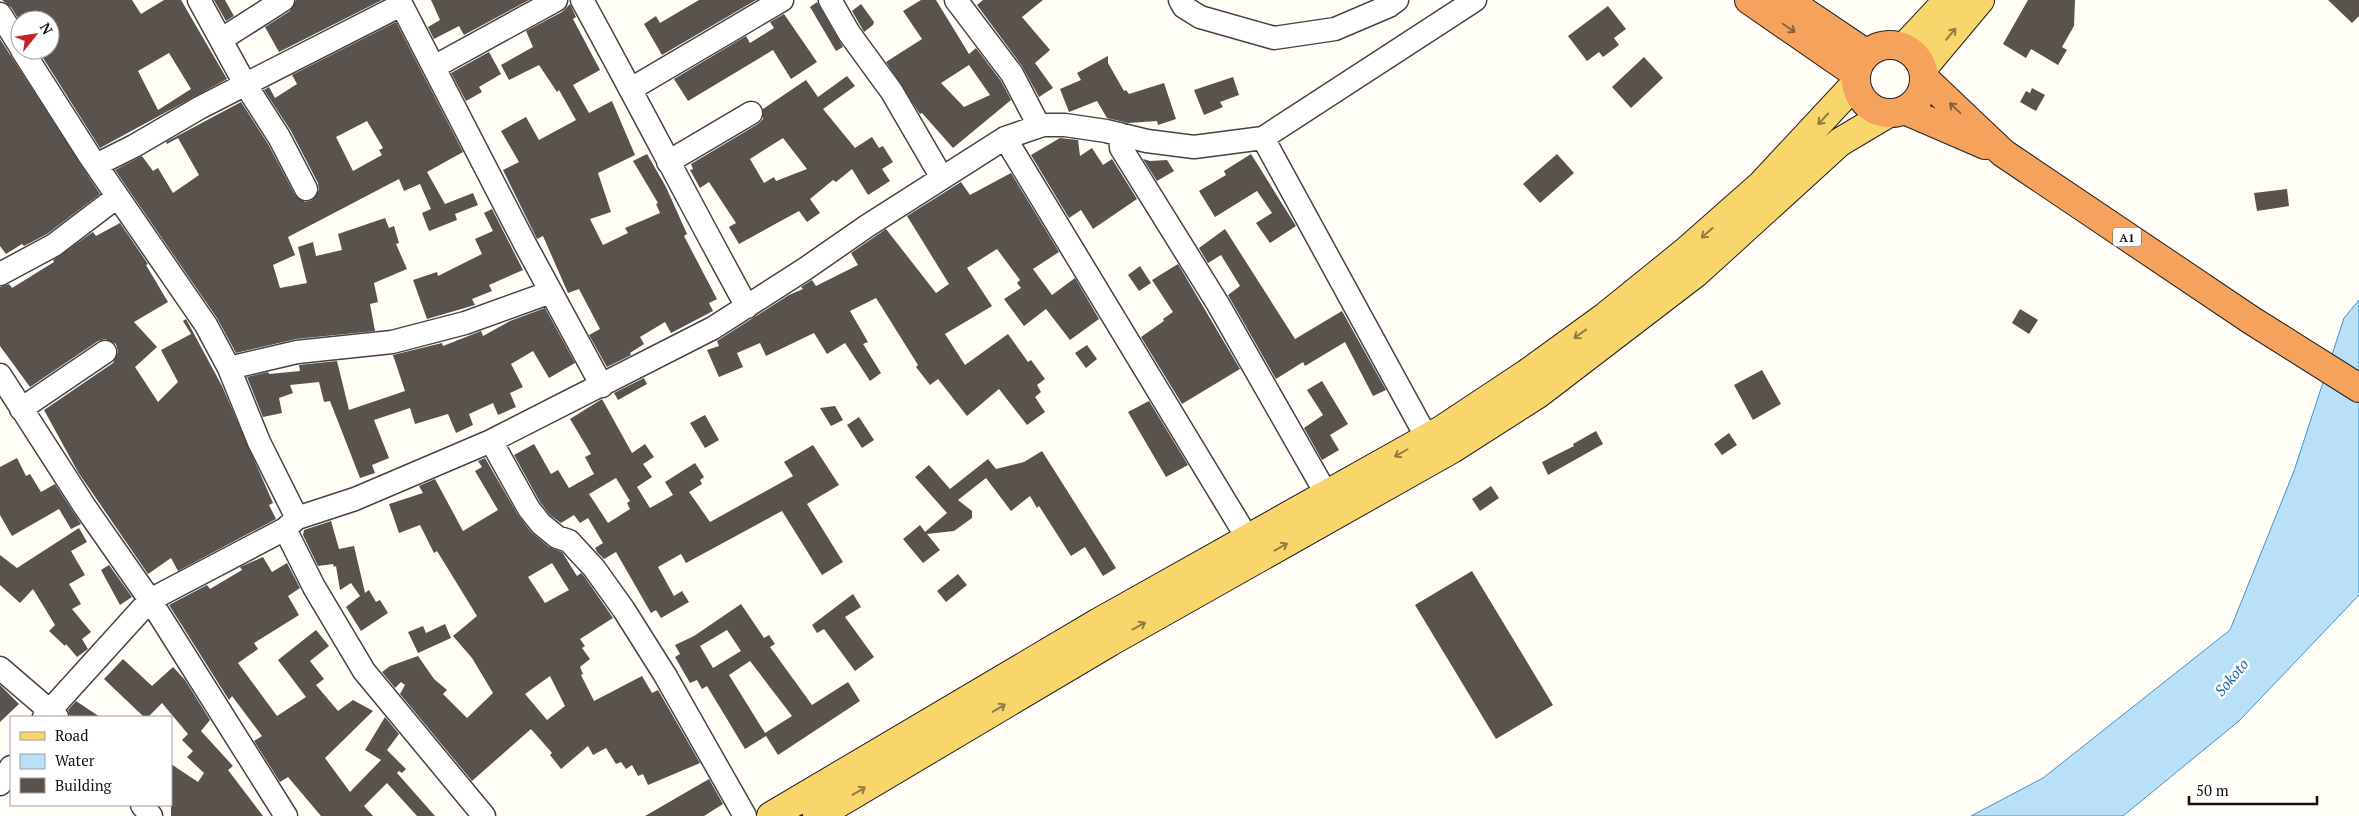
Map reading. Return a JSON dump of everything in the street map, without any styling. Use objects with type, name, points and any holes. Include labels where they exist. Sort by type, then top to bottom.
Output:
[{"type":"highway","points":[[1749,0],[1860,70]]},
{"type":"highway","points":[[1787,0],[1860,70]]},
{"type":"highway","points":[[1884,46],[1904,47],[1915,55],[1924,73],[1924,87],[1917,101],[1896,112],[1867,104],[1860,95],[1860,70],[1884,46]]},
{"type":"highway","name":"A1","points":[[1924,73],[2003,153],[2251,320],[2359,388]]},
{"type":"highway","name":"A1","points":[[1896,112],[2003,153]]},
{"type":"main road","points":[[1904,47],[1948,0]]},
{"type":"main road","points":[[1924,73],[1980,0]]},
{"type":"main road","points":[[771,816],[1098,622],[1427,438],[1534,368],[1606,316],[1685,252],[1761,185],[1860,70]]},
{"type":"main road","points":[[817,816],[1110,642],[1452,449],[1538,394],[1696,273],[1840,142],[1896,112]]},
{"type":"street","points":[[200,0],[245,84],[279,137],[306,189]]},
{"type":"street","points":[[222,39],[283,0]]},
{"type":"street","points":[[434,67],[556,0]]},
{"type":"street","points":[[582,0],[747,307]]},
{"type":"street","points":[[631,89],[782,0]]},
{"type":"street","points":[[831,0],[848,33],[892,92],[942,178]]},
{"type":"street","points":[[956,0],[1012,74],[1039,126]]},
{"type":"street","points":[[1180,0],[1184,7],[1200,17],[1274,38],[1334,29],[1389,6],[1397,0]]},
{"type":"street","points":[[0,668],[50,715],[150,600],[291,524],[492,441],[714,328],[1006,138],[1039,126],[1065,125],[1120,134],[1147,141],[1194,147],[1263,138],[1475,0]]},
{"type":"street","points":[[96,165],[400,2],[602,386]]},
{"type":"street","points":[[0,14],[10,30]]},
{"type":"street","points":[[28,60],[117,197],[206,325],[230,368],[314,587],[364,671],[484,816]]},
{"type":"street","points":[[668,162],[751,113]]},
{"type":"street","points":[[1120,134],[1121,148],[1218,304],[1327,495]]},
{"type":"street","points":[[1006,138],[1248,539]]},
{"type":"street","points":[[1263,138],[1427,438]]},
{"type":"street","points":[[0,274],[54,245],[117,197]]},
{"type":"street","points":[[230,368],[297,352],[392,342],[465,323],[551,292]]},
{"type":"street","points":[[21,409],[105,352]]},
{"type":"street","points":[[0,375],[85,507],[150,600],[286,816]]},
{"type":"street","points":[[492,441],[518,492],[541,524],[557,537],[569,541],[611,590],[665,675],[745,816]]},
{"type":"street","points":[[0,784],[10,769]]},
{"type":"street","points":[[143,806],[151,816]]},
{"type":"water","name":"Sokoto","points":[[2359,300],[2359,595],[2239,721],[2123,816],[1971,816],[2043,778],[2230,630],[2294,471],[2344,318]]},
{"type":"building","points":[[2,0],[132,0],[141,14],[164,0],[181,0],[227,79],[100,148],[44,60],[60,60],[60,10],[13,10]],"holes":[[[169,53],[191,89],[158,110],[138,71]]]},
{"type":"building","points":[[214,0],[225,0],[234,16],[226,21]]},
{"type":"building","points":[[296,0],[382,0],[279,52],[265,27],[290,11]]},
{"type":"building","points":[[431,0],[529,0],[464,35],[459,26],[434,39],[428,27],[440,20]]},
{"type":"building","points":[[699,0],[756,0],[662,55],[644,24],[656,16],[660,23]]},
{"type":"building","points":[[921,0],[936,0],[969,54],[976,48],[1001,81],[1011,100],[953,148],[922,113],[920,114],[886,62],[922,39],[903,11]],"holes":[[[969,65],[990,95],[964,107],[941,83]]]},
{"type":"building","points":[[983,0],[1043,0],[1022,17],[1050,50],[1035,63],[1053,88],[1039,97],[1022,66],[977,5]]},
{"type":"building","points":[[2028,0],[2075,0],[2074,26],[2062,47],[2067,50],[2058,65],[2031,49],[2026,58],[2003,44]]},
{"type":"building","points":[[2328,0],[2359,0],[2359,16],[2352,23]]},
{"type":"building","points":[[817,2],[843,47],[836,51],[810,7]]},
{"type":"building","points":[[570,4],[576,17],[573,19],[600,70],[573,85],[589,113],[612,101],[635,155],[598,173],[611,212],[590,219],[603,245],[628,233],[625,228],[660,213],[656,204],[658,203],[633,161],[647,154],[666,187],[687,234],[684,236],[717,299],[709,303],[713,311],[671,333],[665,322],[640,337],[644,344],[630,353],[631,355],[607,367],[589,335],[600,329],[579,289],[568,293],[543,236],[537,239],[503,170],[519,162],[501,131],[526,117],[539,140],[576,120],[559,90],[557,92],[539,65],[509,80],[501,65],[533,47],[526,31],[562,12]]},
{"type":"building","points":[[861,4],[874,22],[864,32],[852,11]]},
{"type":"building","points":[[1608,6],[1626,29],[1614,38],[1619,45],[1603,57],[1599,52],[1587,61],[1568,36]]},
{"type":"building","points":[[784,14],[817,62],[791,79],[773,50],[688,101],[674,79],[746,36],[750,43],[774,28],[770,22]]},
{"type":"building","points":[[396,22],[463,152],[427,172],[445,204],[473,193],[478,205],[455,214],[457,220],[429,231],[422,213],[431,209],[420,184],[404,191],[399,179],[288,237],[295,255],[273,265],[280,288],[307,283],[298,247],[313,242],[316,256],[342,250],[338,234],[385,218],[389,228],[394,226],[399,243],[396,244],[407,269],[374,283],[378,302],[370,304],[375,331],[296,339],[236,353],[217,318],[115,170],[142,156],[153,171],[158,168],[173,193],[199,175],[178,138],[167,144],[166,142],[241,102],[268,144],[295,195],[305,202],[312,200],[319,190],[318,183],[291,131],[264,90],[269,87],[275,98],[297,84],[292,75]],"holes":[[[367,121],[383,148],[379,150],[382,155],[353,171],[336,137]]]},
{"type":"building","points":[[0,39],[10,54],[10,60],[14,60],[100,194],[47,234],[24,246],[22,244],[6,254],[0,246]]},
{"type":"building","points":[[489,52],[501,74],[479,87],[482,92],[466,101],[451,73]]},
{"type":"building","points":[[1108,56],[1108,63],[1124,91],[1126,90],[1129,94],[1164,83],[1176,119],[1158,125],[1157,121],[1128,123],[1107,118],[1097,101],[1069,112],[1060,89],[1081,80],[1077,73]]},
{"type":"building","points":[[1644,57],[1663,78],[1631,108],[1612,87]]},
{"type":"building","points":[[847,76],[855,86],[823,109],[855,148],[872,137],[879,148],[883,146],[893,162],[882,169],[890,181],[868,195],[852,169],[836,182],[833,180],[810,199],[820,213],[807,222],[799,211],[739,244],[729,227],[736,223],[709,182],[700,188],[690,170],[693,169],[691,164],[758,124],[763,119],[763,109],[806,80],[818,97]],"holes":[[[783,138],[807,169],[776,181],[774,177],[764,183],[750,159]]]},
{"type":"building","points":[[1233,77],[1239,95],[1220,102],[1223,107],[1204,115],[1194,90]]},
{"type":"building","points":[[2032,88],[2045,95],[2036,111],[2020,102],[2026,91],[2030,93]]},
{"type":"building","points":[[1060,138],[1078,140],[1080,156],[1092,148],[1103,165],[1112,159],[1137,199],[1093,229],[1081,210],[1069,218],[1031,155]]},
{"type":"building","points":[[1251,154],[1296,226],[1270,243],[1256,223],[1272,213],[1257,191],[1215,217],[1199,191],[1226,175],[1224,171]]},
{"type":"building","points":[[1557,154],[1574,173],[1540,203],[1523,184]]},
{"type":"building","points":[[1143,159],[1150,161],[1167,160],[1174,171],[1157,181]]},
{"type":"building","points":[[1011,173],[1059,252],[1033,269],[1052,295],[1075,278],[1099,319],[1070,340],[1046,309],[1024,326],[1004,299],[1021,288],[1017,283],[1020,280],[997,249],[967,268],[992,306],[945,334],[965,365],[1008,334],[1028,362],[1031,360],[1045,379],[1037,385],[1041,392],[1035,397],[1045,412],[1027,425],[999,389],[967,416],[938,379],[930,385],[916,367],[918,365],[876,298],[850,311],[868,342],[863,344],[881,373],[870,381],[845,343],[827,354],[814,333],[766,356],[760,343],[737,353],[743,367],[719,377],[707,350],[719,346],[717,341],[789,295],[803,289],[801,287],[812,280],[816,286],[858,265],[851,253],[886,229],[936,293],[949,284],[907,216],[961,182],[970,195]]},
{"type":"building","points":[[2287,189],[2289,206],[2257,211],[2254,193]]},
{"type":"building","points":[[492,209],[523,270],[489,285],[492,291],[472,299],[475,305],[427,319],[413,280],[437,272],[438,276],[482,254],[475,239],[493,231],[484,213]]},
{"type":"building","points":[[120,223],[148,264],[146,265],[168,302],[134,322],[157,347],[135,367],[158,402],[178,382],[161,350],[191,334],[183,321],[186,319],[222,386],[273,503],[269,505],[276,519],[178,571],[171,558],[148,574],[78,472],[44,410],[113,363],[118,352],[116,344],[105,339],[98,341],[30,387],[0,346],[0,287],[9,284],[12,288],[54,262],[53,260],[93,232],[96,236]]},
{"type":"building","points":[[1225,229],[1295,339],[1342,311],[1386,390],[1373,396],[1345,342],[1305,366],[1303,362],[1276,379],[1228,295],[1240,286],[1221,255],[1208,263],[1199,248]]},
{"type":"building","points":[[1178,264],[1240,369],[1182,404],[1141,337],[1164,321],[1163,319],[1173,312],[1152,280]]},
{"type":"building","points":[[1140,266],[1151,283],[1139,291],[1128,275]]},
{"type":"building","points":[[545,308],[575,363],[549,378],[533,351],[511,364],[523,387],[510,393],[516,407],[498,415],[493,403],[469,414],[473,425],[456,433],[448,414],[415,424],[410,408],[374,420],[389,458],[372,465],[375,473],[360,478],[330,401],[324,402],[319,382],[290,385],[293,393],[279,398],[282,413],[263,417],[247,377],[268,372],[269,374],[300,371],[299,365],[337,361],[349,410],[405,391],[393,355],[442,343],[443,346],[481,331],[483,336],[510,321]]},
{"type":"building","points":[[2020,309],[2038,320],[2029,334],[2012,323]]},
{"type":"building","points":[[1087,345],[1097,359],[1086,368],[1075,353]]},
{"type":"building","points":[[1762,370],[1781,404],[1753,420],[1734,385]]},
{"type":"building","points":[[644,378],[647,384],[618,400],[614,393]]},
{"type":"building","points":[[1322,381],[1348,424],[1330,435],[1339,450],[1322,460],[1304,428],[1323,415],[1307,390]]},
{"type":"building","points":[[602,399],[632,453],[645,444],[654,457],[643,464],[652,477],[637,487],[650,508],[673,495],[665,482],[695,463],[704,477],[700,480],[702,484],[689,492],[710,522],[793,476],[784,462],[813,445],[839,485],[807,504],[843,562],[822,575],[782,511],[686,563],[681,554],[658,567],[674,596],[682,591],[689,602],[661,618],[656,610],[651,613],[616,552],[604,559],[597,552],[595,548],[603,543],[588,518],[580,523],[574,515],[561,523],[550,515],[540,502],[514,455],[534,444],[551,474],[558,470],[569,488],[594,474],[585,457],[591,454],[570,419]],"holes":[[[616,478],[630,501],[627,503],[630,509],[608,523],[589,494]]]},
{"type":"building","points":[[1149,401],[1188,465],[1166,477],[1128,412]]},
{"type":"building","points":[[835,406],[843,420],[831,426],[820,408]]},
{"type":"building","points":[[705,415],[719,440],[705,448],[690,423]]},
{"type":"building","points":[[859,417],[874,440],[862,448],[847,425]]},
{"type":"building","points":[[1596,431],[1603,444],[1548,475],[1542,462],[1574,446],[1573,444]]},
{"type":"building","points":[[1729,433],[1737,445],[1722,455],[1714,444]]},
{"type":"building","points":[[1042,451],[1116,568],[1103,576],[1085,547],[1071,556],[1039,506],[1037,508],[1030,496],[1011,511],[986,478],[958,500],[972,511],[972,518],[954,531],[927,534],[940,550],[923,563],[903,539],[920,525],[925,532],[947,513],[915,477],[929,465],[950,489],[988,459],[996,469],[1024,462]]},
{"type":"building","points":[[17,458],[26,476],[30,474],[41,492],[55,484],[81,524],[71,529],[59,509],[12,536],[0,515],[0,467]]},
{"type":"building","points":[[485,458],[518,515],[531,532],[549,547],[562,552],[577,576],[581,573],[584,576],[613,618],[580,639],[585,646],[582,648],[590,659],[580,667],[583,674],[581,675],[594,701],[642,676],[652,693],[658,690],[700,763],[648,785],[643,774],[638,776],[632,765],[626,769],[621,762],[616,764],[606,748],[593,755],[588,746],[561,769],[550,755],[552,753],[531,729],[472,781],[400,694],[405,685],[401,682],[395,688],[382,672],[390,666],[418,656],[434,679],[447,690],[443,694],[467,718],[493,693],[472,658],[453,636],[477,616],[437,551],[434,553],[420,525],[399,533],[389,504],[423,493],[419,486],[435,479],[463,531],[498,510],[475,471],[482,467],[478,461]],"holes":[[[552,563],[569,590],[545,603],[528,577]],[[550,676],[565,706],[547,720],[525,694]]]},
{"type":"building","points":[[1491,486],[1499,498],[1480,511],[1472,499]]},
{"type":"building","points":[[331,521],[339,549],[354,546],[365,593],[369,590],[376,602],[380,600],[388,613],[361,631],[346,607],[360,596],[351,583],[340,590],[336,566],[334,567],[333,564],[318,566],[303,535],[304,530]]},
{"type":"building","points":[[79,528],[87,542],[71,551],[85,575],[69,584],[81,604],[72,609],[91,632],[82,639],[88,649],[77,657],[66,644],[65,646],[49,631],[55,625],[33,589],[20,603],[0,585],[0,555],[17,568]]},
{"type":"building","points":[[263,557],[272,572],[287,563],[300,588],[288,596],[299,615],[254,643],[258,649],[238,663],[277,716],[306,697],[278,660],[316,630],[329,646],[310,661],[324,679],[316,685],[338,711],[353,700],[373,711],[325,758],[350,792],[381,760],[365,750],[385,717],[399,734],[387,750],[406,769],[402,773],[399,771],[397,773],[435,816],[417,816],[387,783],[364,806],[373,816],[321,816],[288,777],[280,782],[254,741],[262,736],[232,696],[229,700],[169,605],[207,585],[210,589],[242,570],[240,567]]},
{"type":"building","points":[[109,565],[132,597],[120,605],[101,570]]},
{"type":"building","points":[[1472,571],[1553,705],[1496,739],[1415,605]]},
{"type":"building","points":[[958,574],[967,585],[946,602],[937,591]]},
{"type":"building","points":[[853,594],[861,607],[845,617],[874,657],[855,671],[824,629],[817,633],[812,625]]},
{"type":"building","points":[[741,604],[764,638],[769,635],[775,644],[770,647],[812,705],[848,682],[860,701],[778,755],[766,736],[745,749],[707,686],[702,689],[697,680],[690,683],[675,657],[680,654],[675,645],[694,636]],"holes":[[[727,630],[741,651],[713,668],[700,646]],[[750,661],[792,716],[765,733],[729,675]]]},
{"type":"building","points":[[445,624],[451,638],[418,653],[408,632],[423,626],[426,633]]},
{"type":"building","points":[[123,659],[152,686],[173,667],[185,680],[210,720],[201,731],[233,766],[228,770],[263,816],[171,816],[172,765],[198,782],[204,773],[187,757],[193,751],[182,740],[188,734],[162,703],[149,716],[143,716],[104,679]]},
{"type":"building","points":[[0,685],[19,704],[0,722]]},
{"type":"building","points":[[76,701],[98,716],[70,716],[68,710]]},
{"type":"building","points":[[709,779],[723,804],[704,816],[645,816]]}]
